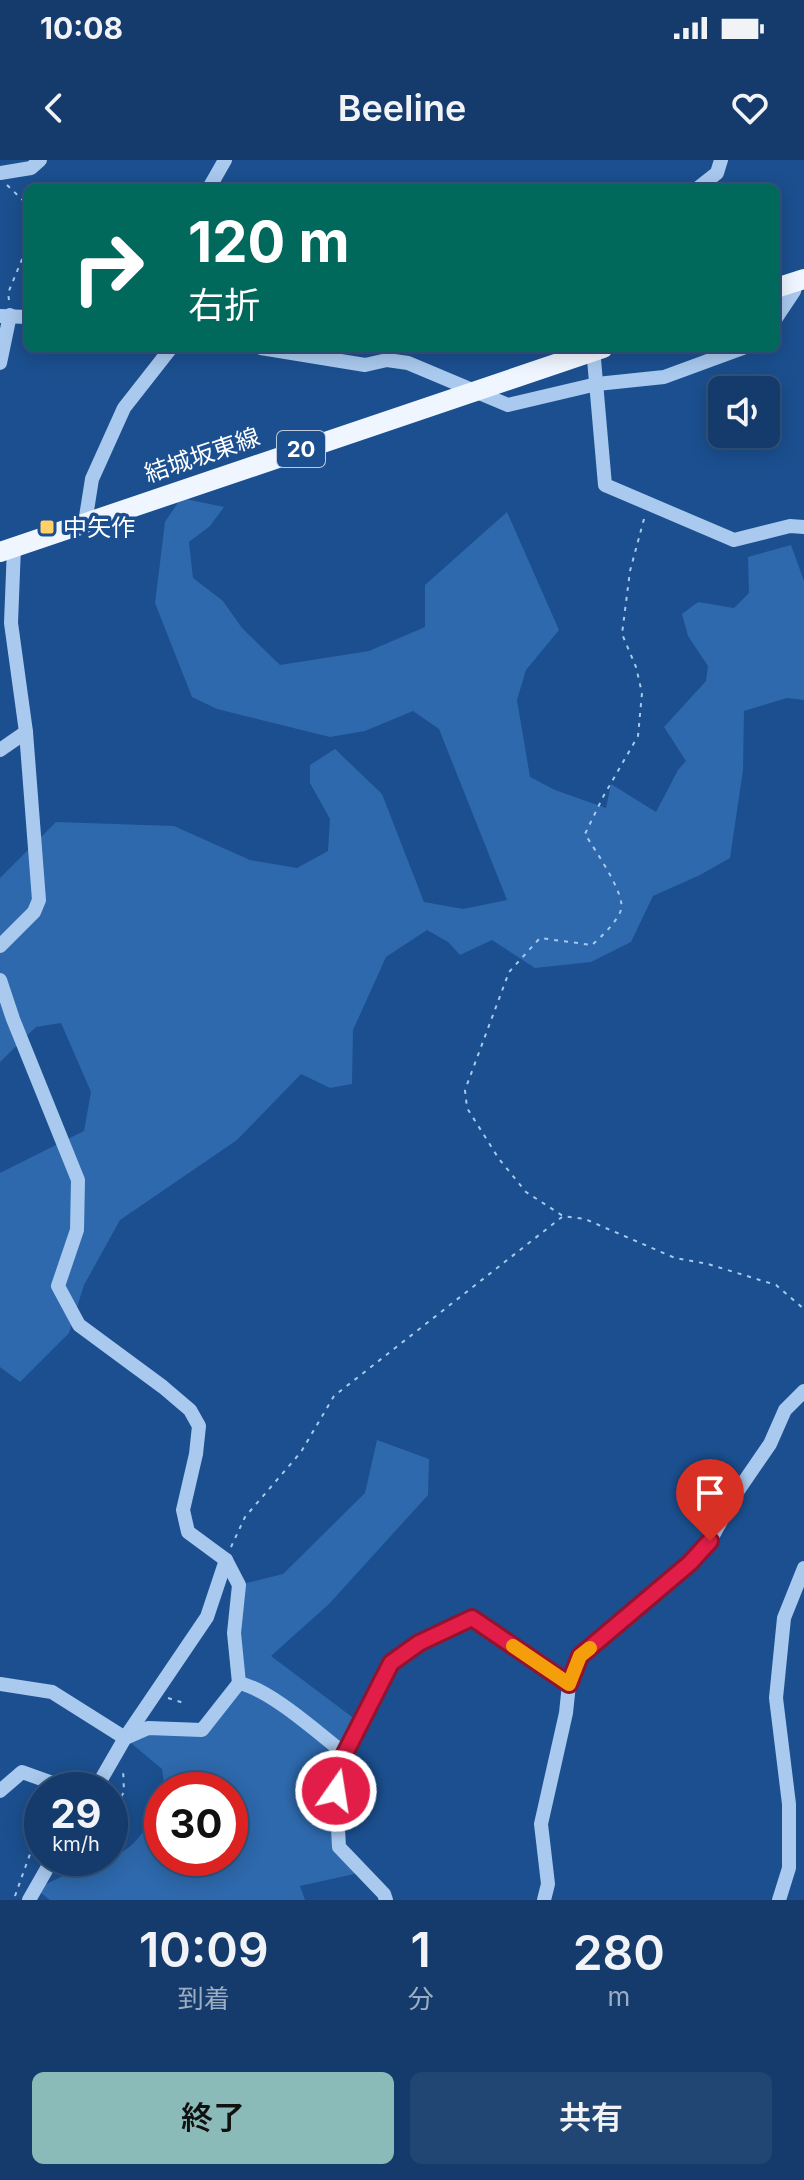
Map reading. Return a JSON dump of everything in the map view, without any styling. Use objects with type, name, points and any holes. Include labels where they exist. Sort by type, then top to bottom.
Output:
[{"type":"main road","points":[[780,287],[801,280]]},
{"type":"main road","name":"結城坂東線","points":[[7,550],[588,352]]},
{"type":"street","points":[[0,176],[31,168],[40,160]]},
{"type":"street","points":[[211,184],[225,160]]},
{"type":"street","points":[[703,184],[717,173],[721,160]]},
{"type":"street","points":[[780,312],[801,280]]},
{"type":"street","points":[[0,363],[5,315]]},
{"type":"street","points":[[85,523],[92,479],[124,408],[168,352]]},
{"type":"street","points":[[285,352],[365,365],[387,360],[408,363],[508,405],[597,384],[664,377],[732,352]]},
{"type":"street","points":[[597,352],[605,485],[734,540],[790,526],[804,527]]},
{"type":"street","points":[[0,946],[34,912],[39,900],[35,819],[11,623],[7,550]]},
{"type":"street","points":[[0,750],[26,732]]},
{"type":"street","points":[[0,980],[78,1180],[77,1230],[58,1286],[79,1325],[190,1410],[199,1426],[183,1510],[188,1532],[226,1560],[239,1585],[234,1633],[239,1683],[202,1730],[148,1728],[125,1738]]},
{"type":"street","points":[[544,1900],[548,1884],[541,1824],[566,1713],[569,1684],[580,1656],[690,1563],[710,1541],[735,1495],[770,1444],[785,1410],[804,1391]]},
{"type":"street","points":[[105,1772],[207,1617],[226,1560]]},
{"type":"street","points":[[779,1900],[789,1868],[789,1804],[776,1698],[784,1618],[804,1568]]},
{"type":"street","points":[[386,1900],[384,1894],[339,1847],[335,1773],[391,1663],[419,1643],[472,1618],[569,1684]]},
{"type":"street","points":[[239,1683],[249,1685],[293,1714],[345,1754]]},
{"type":"street","points":[[0,1684],[52,1692],[125,1738]]},
{"type":"street","points":[[0,1791],[24,1773]]},
{"type":"street","points":[[26,1900],[41,1876]]},
{"type":"path","points":[[0,176],[24,201]]},
{"type":"path","points":[[5,315],[8,293],[24,255]]},
{"type":"path","points":[[648,502],[630,571],[622,634],[636,667],[642,693],[638,736],[585,834],[616,887],[622,902],[621,912],[592,945],[540,938],[509,972],[465,1090],[467,1108],[499,1159],[526,1192],[563,1216],[585,1219],[675,1258],[708,1264],[776,1285],[804,1309]]},
{"type":"path","points":[[226,1560],[245,1517],[301,1452],[334,1396],[563,1216]]},
{"type":"path","points":[[113,1759],[122,1763],[123,1772]]},
{"type":"path","points":[[24,1871],[15,1896],[26,1900]]},
{"type":"shaded area","points":[[181,498],[224,507],[210,526],[189,542],[193,578],[223,601],[242,628],[280,665],[369,651],[425,627],[425,585],[507,512],[559,630],[526,670],[517,700],[530,777],[555,790],[606,808],[611,784],[656,812],[686,761],[664,727],[706,681],[708,666],[688,636],[682,614],[698,602],[734,608],[749,593],[748,557],[791,545],[804,581],[804,700],[787,698],[744,711],[743,770],[730,858],[653,896],[631,942],[591,962],[535,968],[492,940],[460,955],[448,942],[427,930],[386,957],[353,1030],[352,1084],[330,1088],[301,1074],[237,1140],[120,1220],[84,1285],[69,1333],[20,1382],[0,1367],[0,1173],[84,1131],[91,1092],[61,1023],[36,1027],[0,1062],[0,878],[56,822],[174,826],[250,860],[297,868],[328,851],[330,819],[310,783],[310,765],[335,749],[382,794],[424,902],[463,909],[507,900],[439,729],[413,711],[365,731],[330,737],[217,709],[192,697],[155,603],[165,522]]},
{"type":"shaded area","points":[[377,1440],[429,1459],[428,1495],[329,1604],[271,1656],[360,1723],[335,1773],[339,1847],[363,1872],[300,1886],[305,1900],[50,1900],[36,1889],[63,1876],[128,1876],[128,1848],[144,1831],[144,1876],[248,1876],[248,1772],[162,1772],[125,1738],[148,1728],[202,1730],[239,1683],[239,1585],[283,1574],[365,1493]]},
{"type":"slow traffic","points":[[513,1646],[569,1684],[580,1656],[590,1648]]},
{"type":"place","name":"中矢作","points":[[47,527]]},
{"type":"route","points":[[336,1791],[335,1773],[391,1663],[419,1643],[472,1618],[569,1684],[580,1656],[690,1563],[710,1541]]}]
